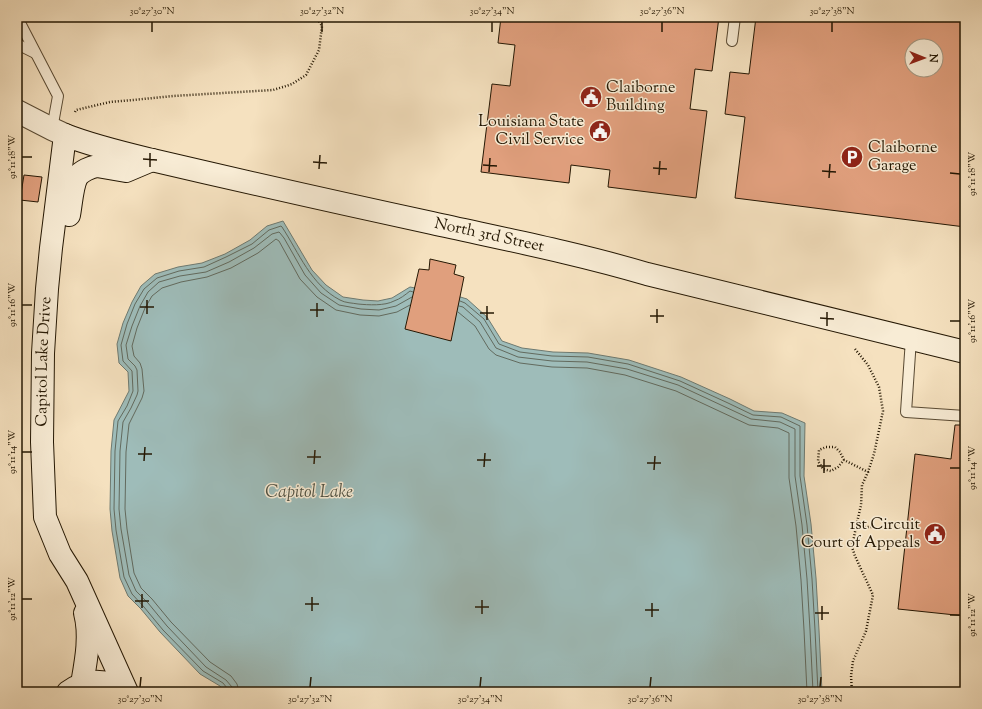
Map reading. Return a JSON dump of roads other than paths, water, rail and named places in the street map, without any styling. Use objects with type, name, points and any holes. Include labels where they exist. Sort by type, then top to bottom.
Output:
[{"type":"main road","name":"North 3rd Street","points":[[17,111],[78,140],[113,151],[548,248],[654,276],[965,352]]},
{"type":"main road","name":"Capitol Lake Drive","points":[[59,132],[43,360],[42,442],[45,517],[60,554],[77,581],[127,692]]},
{"type":"main road","points":[[51,248],[67,232],[72,194],[77,177],[81,173],[97,166],[126,171],[152,160]]},
{"type":"main road","name":"Capitol Lake Drive","points":[[75,688],[86,663],[88,644],[86,619],[77,581]]},
{"type":"main road","points":[[75,688],[95,681],[107,683],[124,692]]},
{"type":"lane","points":[[17,17],[58,96],[59,132]]},
{"type":"lane","points":[[732,41],[735,17]]},
{"type":"lane","points":[[17,44],[35,53]]},
{"type":"lane","points":[[911,339],[906,412],[965,416]]},
{"type":"water","name":"Capitol Lake","points":[[283,221],[312,270],[326,285],[343,297],[378,301],[392,298],[410,287],[457,296],[467,299],[487,317],[502,341],[522,348],[553,352],[588,353],[629,360],[681,377],[754,411],[782,413],[805,423],[804,476],[811,524],[816,578],[822,692],[225,692],[220,686],[200,674],[128,596],[120,578],[110,509],[111,451],[114,420],[129,391],[128,372],[119,363],[117,344],[123,323],[132,302],[141,286],[155,274],[178,267],[202,263],[225,254],[250,240],[267,226]]},
{"type":"place","name":"Claiborne Building","points":[[591,97]]},
{"type":"place","name":"Louisiana State Civil Service","points":[[600,131]]},
{"type":"place","name":"Claiborne Garage","points":[[852,157]]},
{"type":"place","name":"1st Circuit Court of Appeals","points":[[935,534]]}]
